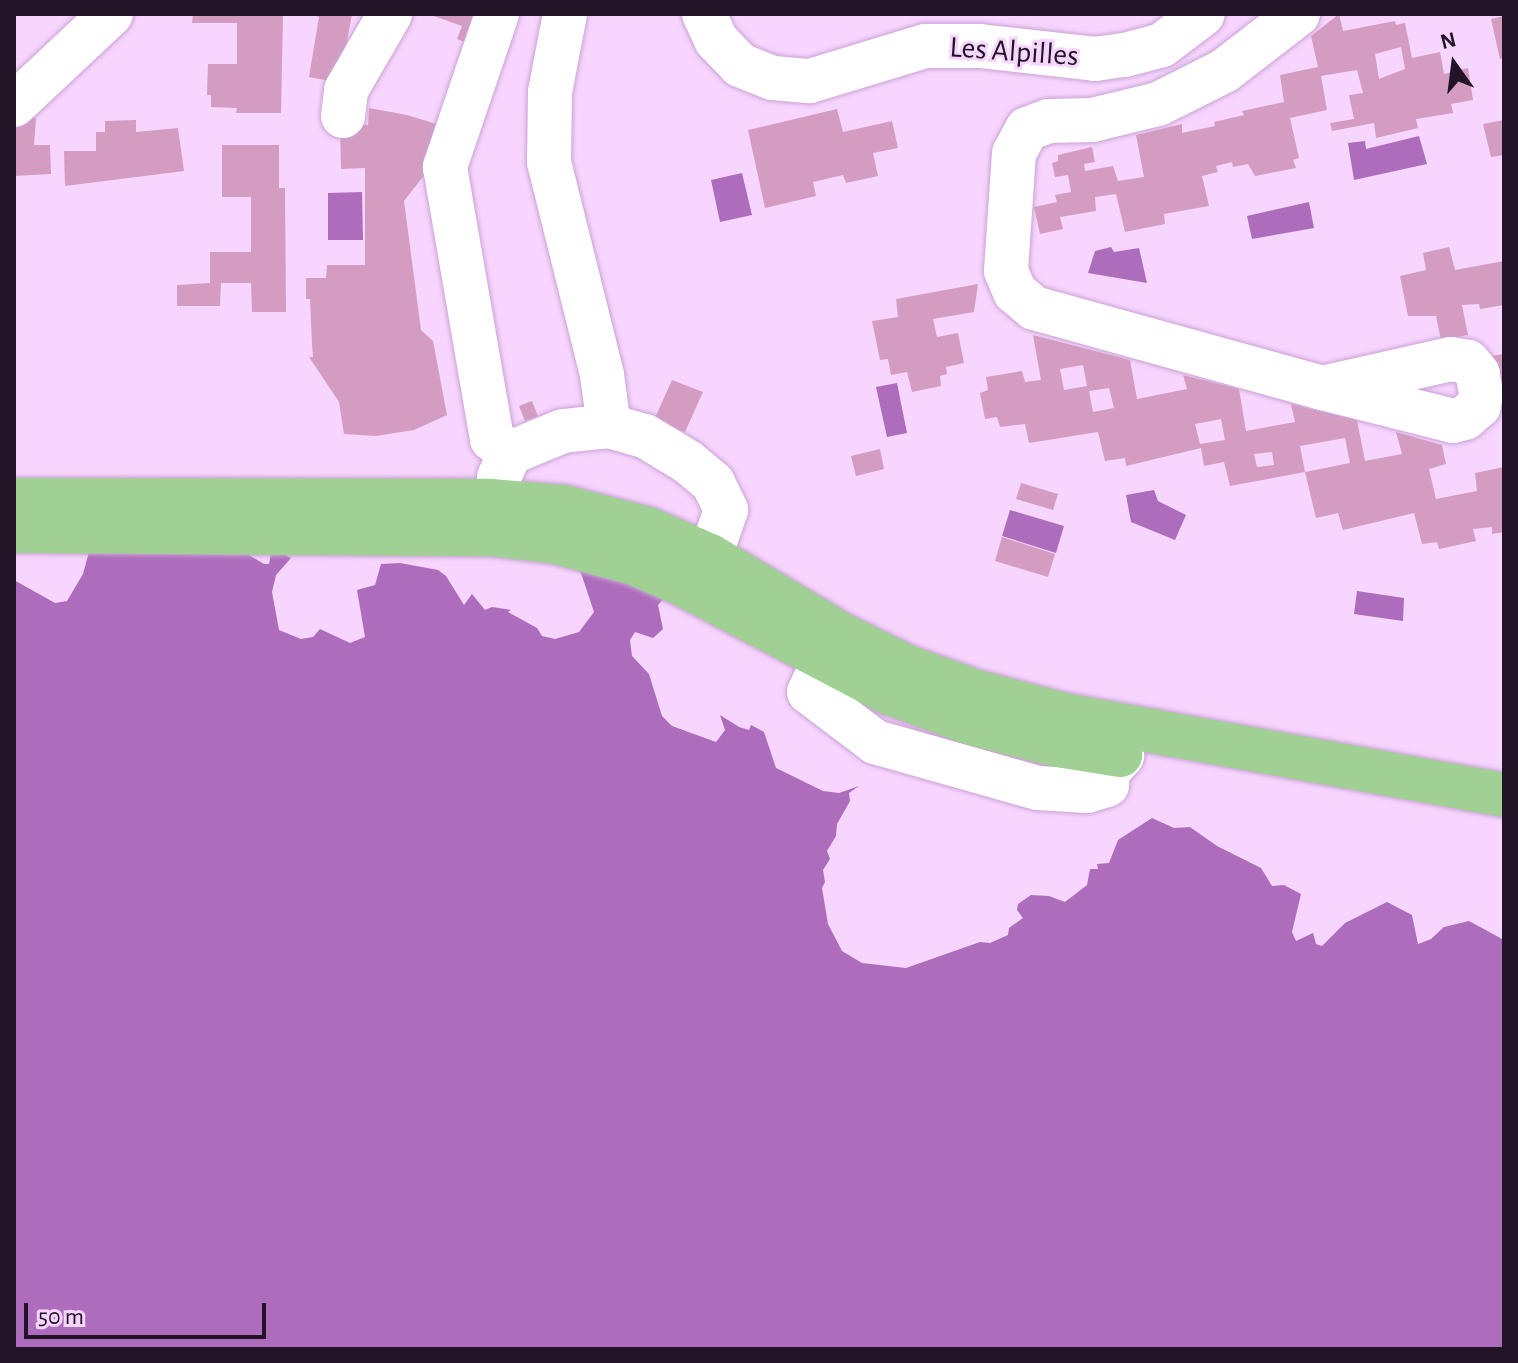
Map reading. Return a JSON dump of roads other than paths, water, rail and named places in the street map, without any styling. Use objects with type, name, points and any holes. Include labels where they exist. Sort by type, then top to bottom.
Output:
[{"type":"main road","points":[[14,500],[490,518],[567,545],[696,577],[842,635],[907,667],[977,692],[1064,715],[1504,795]]},
{"type":"main road","points":[[14,531],[490,518],[564,507],[648,529],[696,577],[824,660],[890,693],[971,723],[1058,745],[1504,826]]},
{"type":"street","points":[[14,105],[111,14]]},
{"type":"street","points":[[343,116],[346,90],[390,14]]},
{"type":"street","points":[[497,14],[445,167],[492,439],[510,453]]},
{"type":"street","points":[[565,14],[550,92],[549,162],[602,375],[609,426]]},
{"type":"street","name":"Les Alpilles","points":[[704,14],[716,40],[740,65],[773,78],[810,81],[925,46],[980,46],[1095,59],[1125,55],[1162,45],[1203,14]]},
{"type":"street","points":[[1298,14],[1224,71],[1158,104],[1093,120],[1049,121],[1027,129],[1014,153],[1006,271],[1015,292],[1034,308],[1322,388]]},
{"type":"street","points":[[510,453],[563,431],[609,426],[645,436],[688,462],[713,483],[726,510],[696,577]]},
{"type":"street","points":[[490,518],[510,453]]}]
